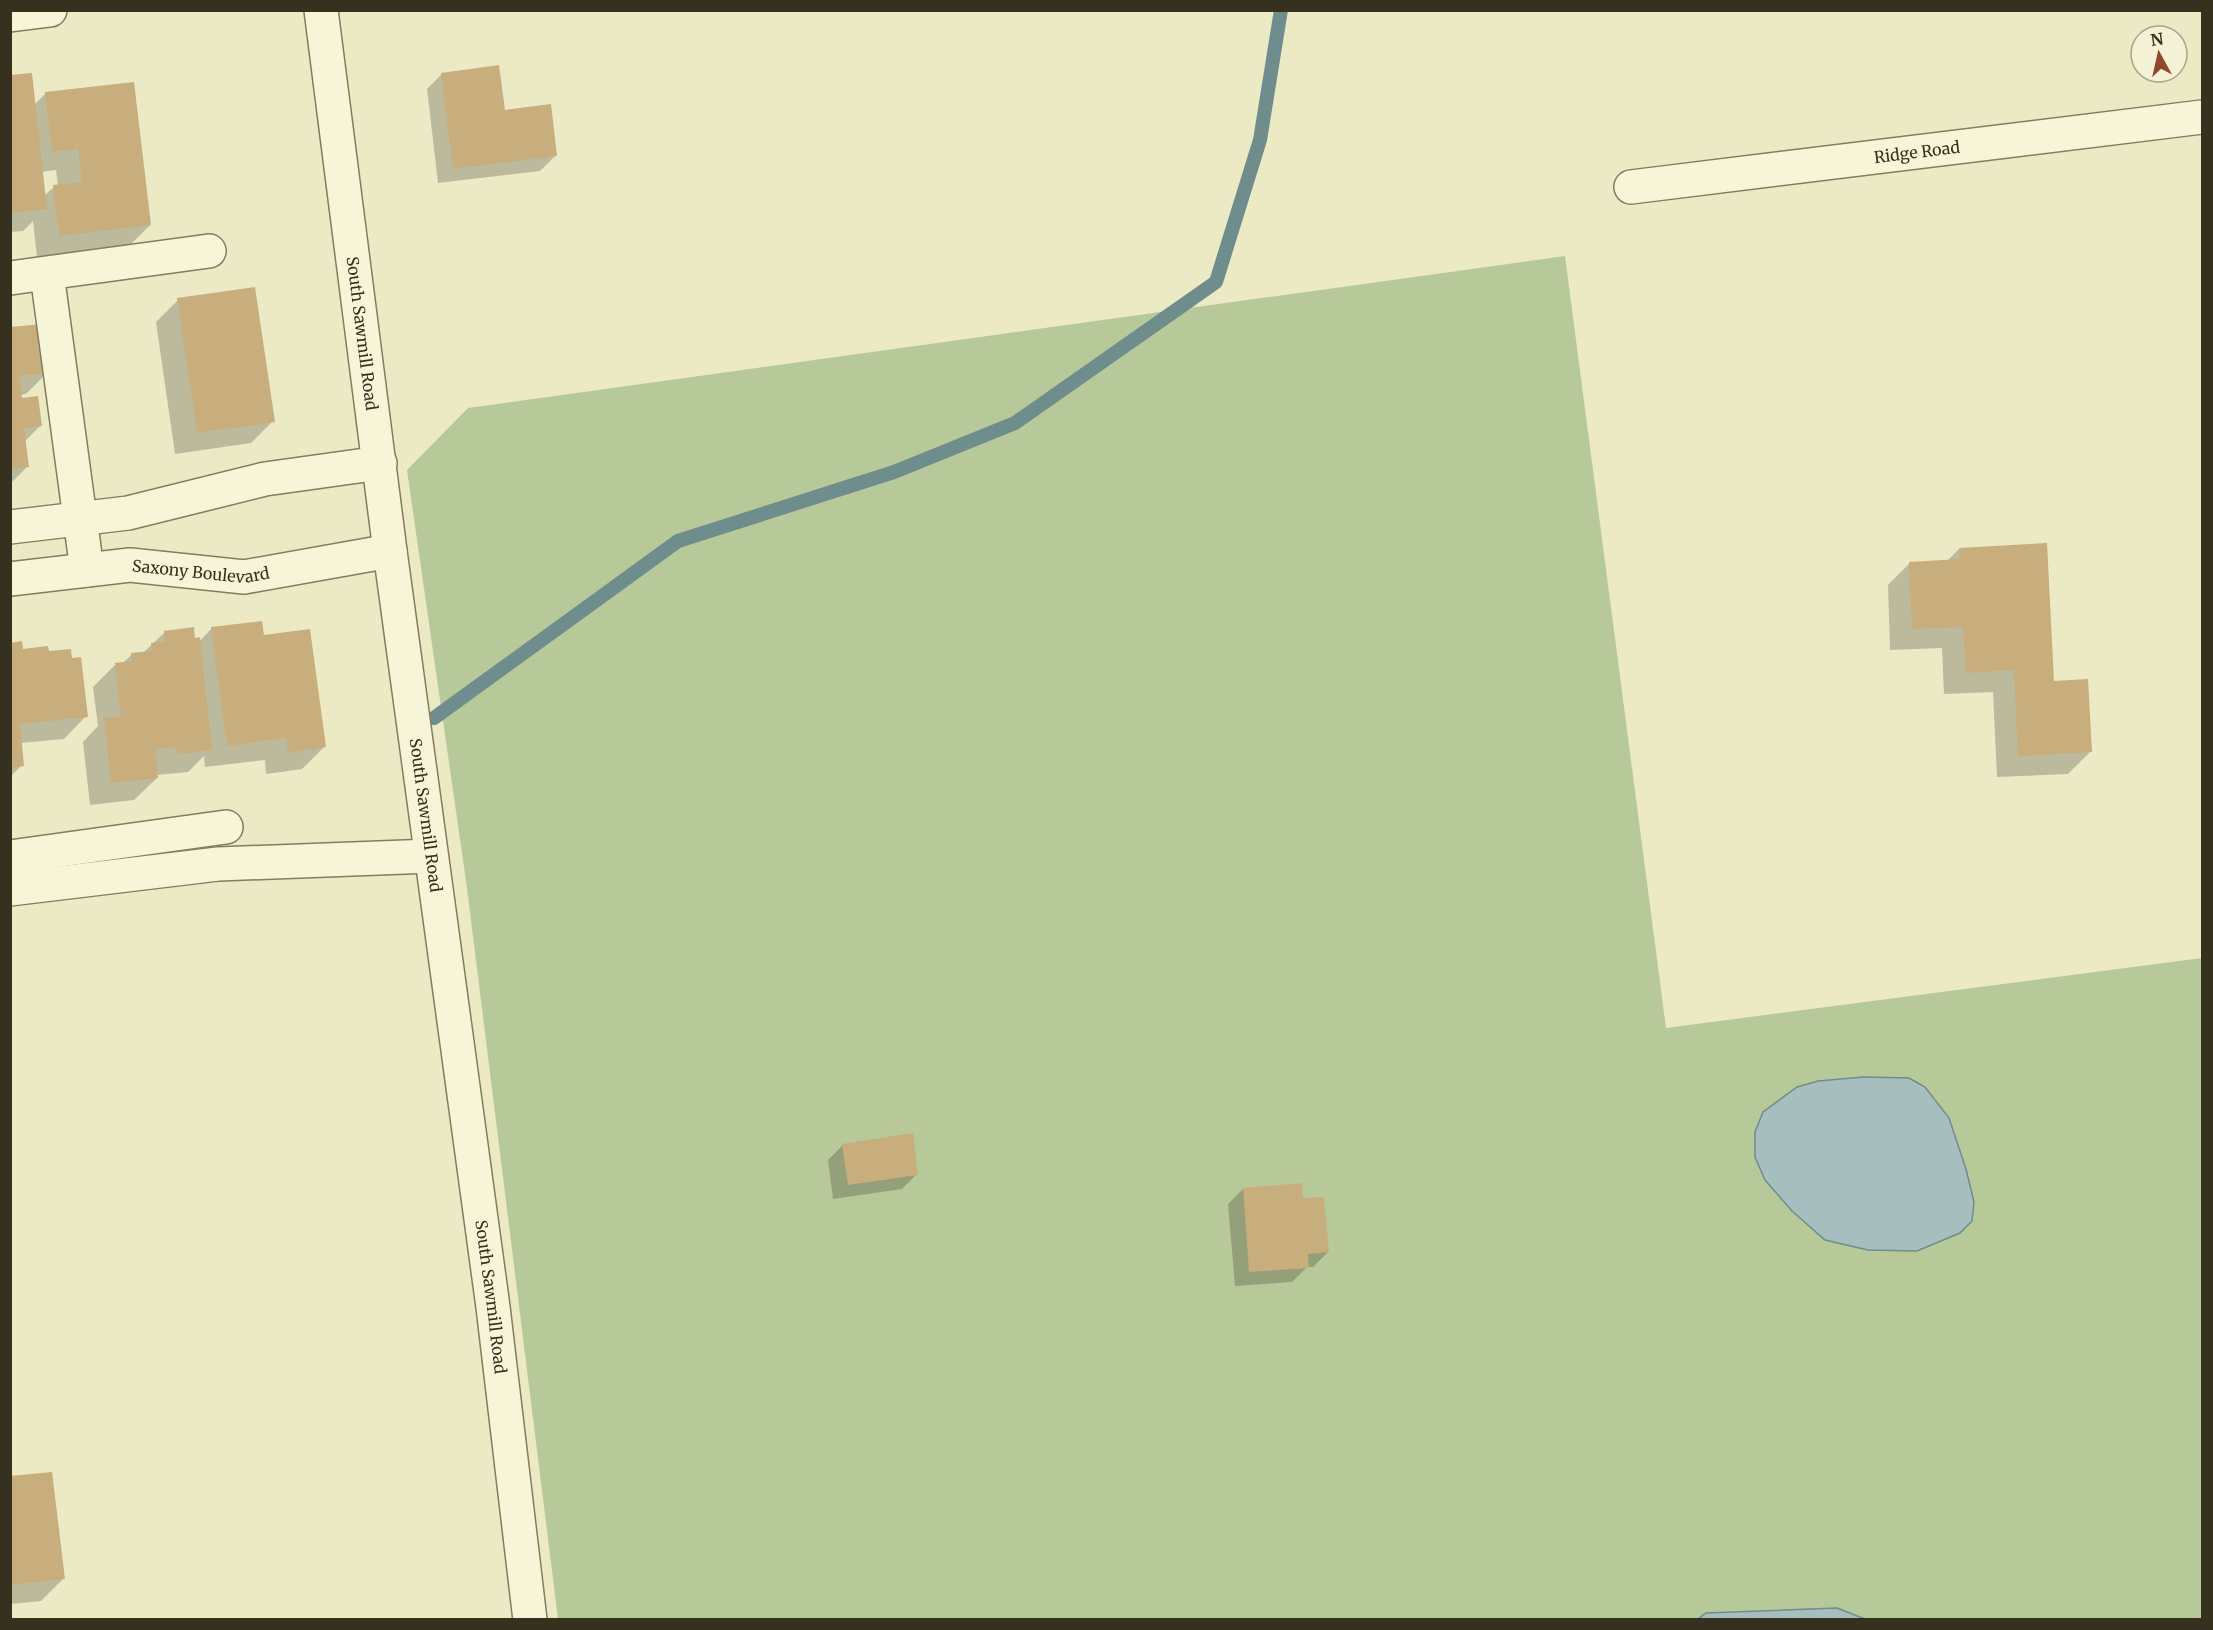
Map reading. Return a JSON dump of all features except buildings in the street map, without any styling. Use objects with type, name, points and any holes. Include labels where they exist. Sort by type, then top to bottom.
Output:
[{"type":"street","points":[[10,15],[50,10]]},
{"type":"street","name":"South Sawmill Road","points":[[321,10],[390,551],[491,1295],[530,1620]]},
{"type":"street","name":"Ridge Road","points":[[1631,187],[2202,117]]},
{"type":"street","points":[[10,278],[209,251]]},
{"type":"street","points":[[47,274],[87,570]]},
{"type":"street","points":[[10,527],[128,513],[266,479],[380,463]]},
{"type":"street","name":"Saxony Boulevard","points":[[10,579],[130,565],[244,577],[390,551]]},
{"type":"street","points":[[10,857],[226,826]]},
{"type":"street","points":[[10,889],[218,864],[432,856]]},
{"type":"green space","points":[[1565,256],[1666,1028],[2202,958],[2202,1619],[1865,1620],[1836,1608],[1707,1613],[1698,1620],[558,1619],[467,888],[407,470],[468,408]],"holes":[[[1797,1087],[1949,1118],[1966,1169],[1972,1197],[1972,1219],[1960,1233],[1792,1211],[1765,1179],[1755,1157],[1755,1132],[1763,1112]]]},
{"type":"water","points":[[1864,1077],[1909,1078],[1925,1087],[1949,1118],[1974,1202],[1972,1221],[1960,1233],[1917,1251],[1868,1250],[1825,1240],[1792,1211],[1765,1180],[1755,1157],[1755,1132],[1763,1112],[1797,1087],[1818,1081]]},
{"type":"water","points":[[1837,1608],[1865,1619],[1698,1619],[1706,1613]]},
{"type":"waterway","points":[[434,718],[678,541],[894,472],[1015,423],[1216,282],[1260,140],[1281,10]]}]
